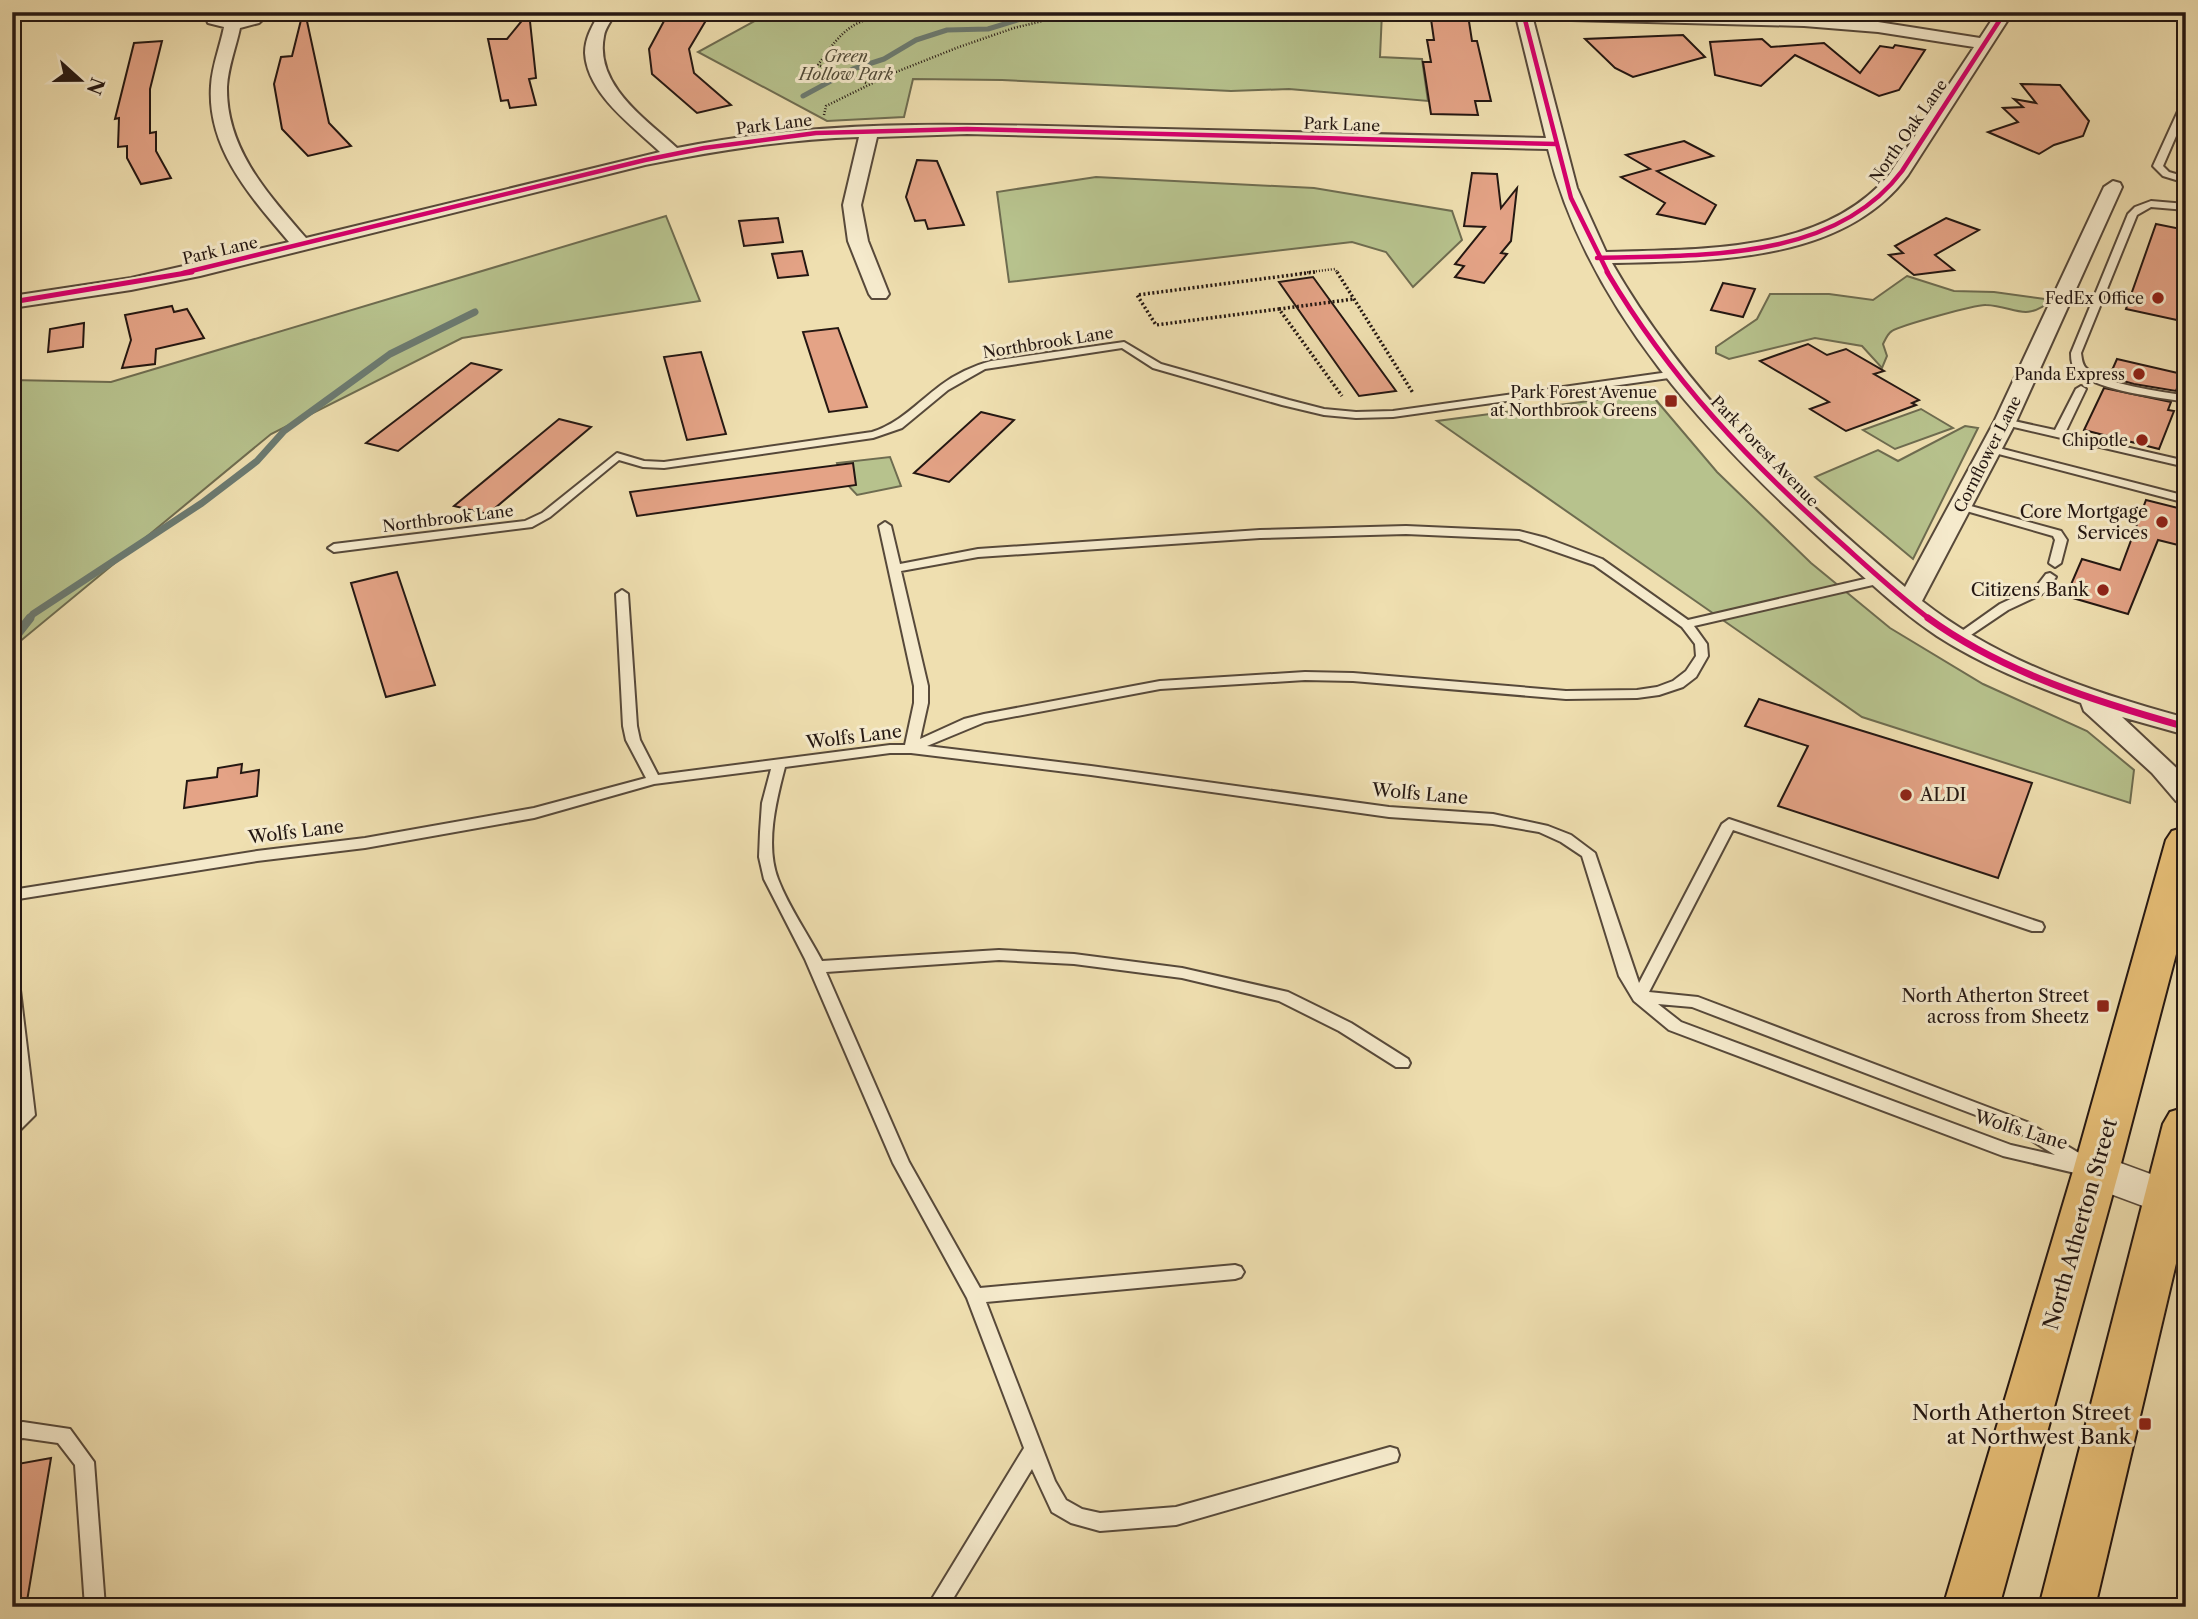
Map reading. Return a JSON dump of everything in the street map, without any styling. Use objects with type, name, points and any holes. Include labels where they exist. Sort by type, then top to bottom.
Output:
[{"type":"main road","name":"North Atherton Street","points":[[1971,1607],[2096,1171],[2186,840]]},
{"type":"main road","points":[[2067,1607],[2177,1202],[2186,1124]]},
{"type":"street","points":[[216,12],[213,15],[214,20],[233,23],[251,20],[263,12]]},
{"type":"street","points":[[608,12],[594,34],[592,49],[596,72],[609,91],[673,154]]},
{"type":"street","name":"North Oak Lane","points":[[1597,258],[1682,255],[1743,249],[1784,241],[1828,227],[1854,215],[1885,191],[2005,12]]},
{"type":"street","points":[[1523,13],[1826,22],[1911,31],[1984,44]]},
{"type":"street","name":"Park Forest Avenue","points":[[1523,13],[1573,204],[1597,258],[1625,305],[1721,429],[1781,492],[1909,603],[1958,638],[2005,663],[2080,694],[2186,727]]},
{"type":"street","points":[[233,23],[219,87],[227,144],[253,185],[302,245]]},
{"type":"street","name":"Park Lane","points":[[12,302],[131,284],[673,154],[752,140],[870,130],[967,129],[1556,144]]},
{"type":"street","points":[[870,130],[852,205],[859,241],[879,294]]},
{"type":"street","name":"Cornflower Lane","points":[[1909,603],[2005,422],[2113,187]]},
{"type":"street","name":"Park Forest Avenue","points":[[2080,694],[2134,741],[2186,795]]},
{"type":"street","points":[[2096,1171],[2177,1202]]},
{"type":"lane","points":[[2186,108],[2183,109],[2158,166],[2166,174],[2186,180]]},
{"type":"lane","points":[[2186,207],[2148,204],[2138,208],[2133,214],[2076,353],[2076,362],[2084,372],[2107,382],[2186,399]]},
{"type":"lane","name":"Northbrook Lane","points":[[334,548],[528,524],[546,515],[617,456],[643,464],[664,465],[883,433],[905,424],[953,380],[972,370],[991,364],[1124,345],[1157,366],[1286,403],[1324,412],[1356,415],[1422,409],[1676,374]]},
{"type":"lane","points":[[2058,435],[2081,389]]},
{"type":"lane","points":[[2005,422],[2186,464]]},
{"type":"lane","points":[[1991,449],[2186,500]]},
{"type":"lane","points":[[1961,506],[2057,534],[2062,540],[2055,563]]},
{"type":"lane","points":[[885,526],[921,686],[921,703],[911,749]]},
{"type":"lane","points":[[894,569],[978,553],[1260,534],[1406,530],[1493,533],[1542,541],[1598,562],[1686,624],[1701,644],[1702,656],[1691,674],[1678,684],[1659,691],[1612,696],[1566,695],[1353,677],[1249,678],[1115,692],[984,718],[969,722],[911,749]]},
{"type":"lane","points":[[1958,638],[2004,607],[2040,590],[2050,577]]},
{"type":"lane","points":[[1686,624],[1882,579]]},
{"type":"lane","points":[[622,594],[633,740],[654,780]]},
{"type":"lane","name":"Wolfs Lane","points":[[12,895],[257,856],[365,843],[495,820],[558,807],[654,780],[911,749],[1066,766],[1394,813],[1508,821],[1554,832],[1588,853],[1627,976],[1639,997],[1675,1026],[2009,1151],[2096,1171]]},
{"type":"lane","points":[[779,765],[769,803],[766,858],[771,880],[817,967],[901,1163],[975,1296],[1046,1484],[1059,1506],[1078,1517],[1100,1522],[1176,1516],[1390,1455]]},
{"type":"lane","points":[[1639,997],[1729,824],[2036,927]]},
{"type":"lane","points":[[817,967],[999,955],[1074,959],[1182,973],[1283,996],[1345,1027],[1402,1063]]},
{"type":"lane","points":[[12,990],[27,1115],[12,1128]]},
{"type":"lane","name":"Wolfs Lane","points":[[1639,997],[1693,1001],[1706,1005],[2021,1126],[2096,1171]]},
{"type":"lane","points":[[975,1296],[1235,1272]]},
{"type":"lane","points":[[12,1432],[23,1430],[63,1436],[84,1462],[95,1607]]},
{"type":"lane","points":[[937,1607],[1033,1450]]},
{"type":"path","points":[[866,84],[818,65],[828,49],[857,23],[869,16],[899,12]]},
{"type":"path","points":[[830,122],[824,116],[827,106],[866,84],[971,43],[1079,12]]},
{"type":"path","points":[[1354,299],[1156,326],[1137,295],[1335,268],[1422,409]]},
{"type":"path","points":[[1279,309],[1356,415]]},
{"type":"green space","name":"Green Hollow Park","points":[[771,12],[1382,12],[1380,57],[1422,59],[1428,101],[1289,89],[1231,91],[1002,80],[913,79],[904,117],[827,121],[698,52]]},
{"type":"green space","points":[[1096,177],[1314,188],[1452,211],[1462,240],[1413,287],[1386,252],[1352,242],[1009,282],[997,192]]},
{"type":"green space","points":[[666,216],[700,301],[462,338],[271,434],[12,648],[12,380],[111,382]]},
{"type":"green space","points":[[1907,276],[1954,291],[1994,292],[2052,300],[2034,311],[2019,312],[1986,305],[1898,328],[1889,333],[1883,344],[1887,356],[1882,368],[1862,346],[1815,338],[1729,359],[1716,353],[1716,347],[1757,319],[1770,294],[1829,294],[1873,300]]},
{"type":"green space","points":[[1650,393],[1717,472],[1811,563],[1890,628],[1983,684],[2087,731],[2134,770],[2130,803],[1862,717],[1437,421]]},
{"type":"green space","points":[[1921,409],[1953,428],[1895,449],[1863,430]]},
{"type":"green space","points":[[1965,426],[1978,428],[1913,559],[1815,477],[1878,450],[1898,461]]},
{"type":"green space","points":[[890,457],[901,486],[857,495],[844,481],[837,463]]},
{"type":"building","points":[[303,12],[329,123],[351,146],[308,156],[282,129],[274,84],[281,57],[292,56]]},
{"type":"building","points":[[529,12],[536,78],[529,79],[536,105],[510,108],[508,100],[501,101],[488,39],[507,39]]},
{"type":"building","points":[[1430,12],[1468,15],[1472,41],[1477,41],[1491,101],[1475,101],[1478,115],[1431,114],[1423,62],[1431,62],[1427,40],[1434,40]]},
{"type":"building","points":[[680,17],[708,17],[689,49],[694,73],[731,105],[697,113],[652,74],[649,49],[664,21],[678,21]]},
{"type":"building","points":[[1683,35],[1705,57],[1633,77],[1615,68],[1585,39]]},
{"type":"building","points":[[1762,39],[1771,47],[1824,43],[1860,73],[1880,46],[1893,48],[1895,45],[1925,50],[1899,90],[1879,96],[1795,55],[1761,86],[1715,75],[1710,42]]},
{"type":"building","points":[[162,41],[150,89],[150,133],[156,132],[156,151],[171,178],[141,184],[127,158],[127,146],[118,147],[119,118],[115,119],[134,43]]},
{"type":"building","points":[[2021,84],[2060,85],[2089,121],[2083,136],[2054,145],[2039,154],[1988,132],[2018,122],[2003,108],[2023,107],[2014,99],[2036,103]]},
{"type":"building","points":[[1684,141],[1713,156],[1657,171],[1716,205],[1705,224],[1657,214],[1665,203],[1621,177],[1650,169],[1626,155]]},
{"type":"building","points":[[917,160],[937,161],[964,225],[928,229],[925,220],[915,221],[906,197]]},
{"type":"building","points":[[1472,173],[1497,174],[1501,208],[1517,188],[1511,241],[1501,253],[1507,254],[1484,283],[1455,277],[1464,266],[1455,264],[1485,227],[1464,226]]},
{"type":"building","points":[[778,218],[783,242],[744,246],[739,221]]},
{"type":"building","points":[[1946,218],[1979,230],[1935,255],[1954,270],[1914,275],[1889,255],[1903,253],[1895,246]]},
{"type":"building","points":[[2156,224],[2186,230],[2186,322],[2126,309]]},
{"type":"building","points":[[802,251],[808,275],[778,278],[772,254]]},
{"type":"building","points":[[1313,277],[1396,391],[1359,396],[1279,282]]},
{"type":"building","points":[[1723,283],[1755,289],[1743,317],[1711,310]]},
{"type":"building","points":[[172,306],[174,312],[187,309],[204,338],[156,349],[155,364],[122,368],[131,340],[125,315]]},
{"type":"building","points":[[84,323],[83,347],[48,352],[50,329]]},
{"type":"building","points":[[838,328],[867,407],[829,412],[803,332]]},
{"type":"building","points":[[1808,344],[1827,355],[1846,349],[1884,371],[1874,374],[1919,400],[1912,403],[1916,405],[1846,431],[1810,409],[1829,402],[1760,361]]},
{"type":"building","points":[[701,352],[726,434],[687,440],[664,357]]},
{"type":"building","name":"Panda Express","points":[[2117,359],[2182,374],[2176,391],[2109,377]]},
{"type":"building","points":[[471,363],[501,370],[398,451],[366,443]]},
{"type":"building","points":[[2104,388],[2171,402],[2168,410],[2174,411],[2159,449],[2084,430]]},
{"type":"building","points":[[981,412],[1014,420],[949,482],[914,473]]},
{"type":"building","points":[[559,419],[591,427],[488,514],[454,506]]},
{"type":"building","points":[[853,463],[856,485],[637,516],[630,492]]},
{"type":"building","points":[[2146,500],[2186,510],[2186,547],[2158,540],[2128,614],[2066,596],[2082,559],[2120,570]]},
{"type":"building","points":[[397,572],[435,685],[386,697],[351,583]]},
{"type":"building","name":"ALDI","points":[[1759,699],[2032,783],[1998,878],[1778,806],[1808,746],[1745,726]]},
{"type":"building","points":[[242,764],[241,773],[259,770],[257,796],[184,808],[187,781],[217,777],[218,768]]},
{"type":"building","points":[[51,1458],[26,1607],[12,1607],[12,1465]]},
{"type":"waterway","points":[[803,96],[853,69],[884,59],[916,40],[947,30],[988,29],[1044,12]]},
{"type":"waterway","points":[[28,620],[33,614],[202,503],[257,461],[284,431],[390,354],[475,312]]},
{"type":"waterway","points":[[12,641],[30,618]]},
{"type":"cycle path","points":[[1523,12],[1565,179],[1578,216],[1602,265],[1630,311],[1661,355],[1730,438],[1768,477],[1902,598],[1945,630],[2042,679],[2128,710],[2186,727]]},
{"type":"cycle path","points":[[1597,258],[1709,254],[1748,249],[1821,231],[1854,215],[1883,193],[1902,171],[2005,12]]},
{"type":"cycle path","points":[[12,302],[131,284],[200,270],[645,160],[704,148],[816,133],[967,129],[1556,144]]},
{"type":"place","name":"FedEx Office","points":[[2158,298]]},
{"type":"place","name":"Panda Express","points":[[2139,374]]},
{"type":"place","name":"Park Forest Avenue at Northbrook Greens","points":[[1671,401]]},
{"type":"place","name":"Chipotle","points":[[2142,440]]},
{"type":"place","name":"Core Mortgage Services","points":[[2162,522]]},
{"type":"place","name":"Citizens Bank","points":[[2103,590]]},
{"type":"place","name":"ALDI","points":[[1906,795]]},
{"type":"place","name":"North Atherton Street across from Sheetz","points":[[2103,1006]]},
{"type":"place","name":"North Atherton Street at Northwest Bank","points":[[2145,1424]]}]
